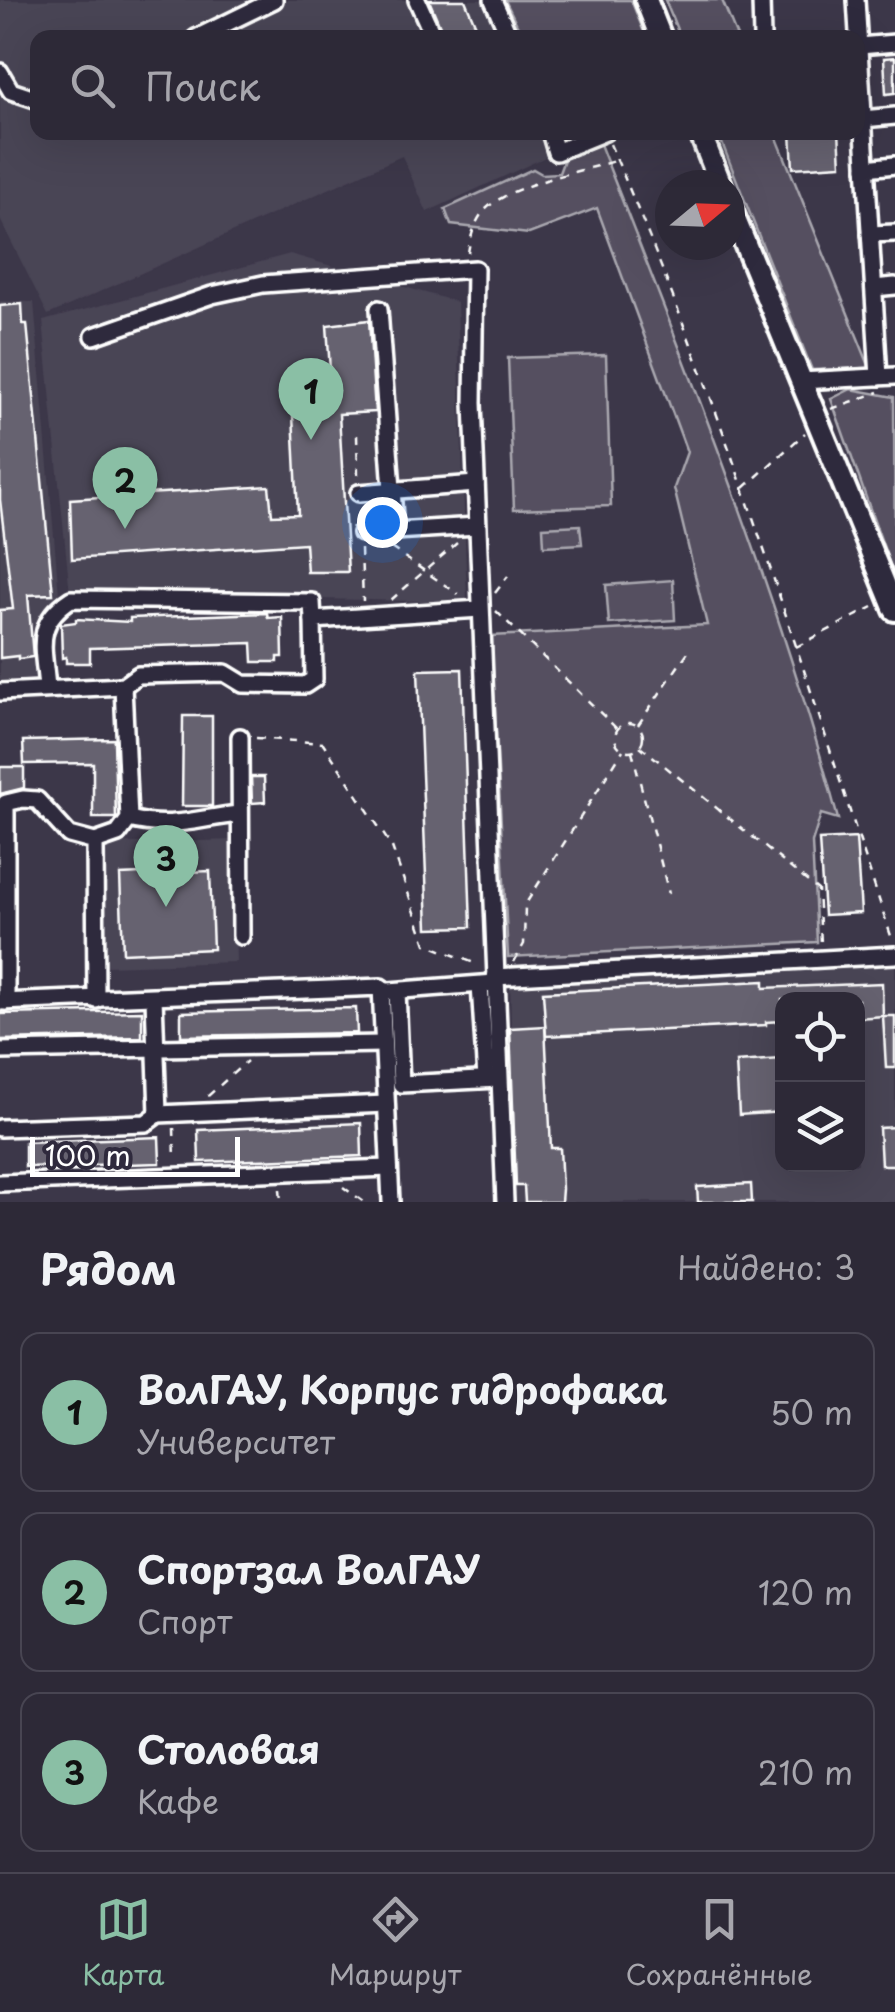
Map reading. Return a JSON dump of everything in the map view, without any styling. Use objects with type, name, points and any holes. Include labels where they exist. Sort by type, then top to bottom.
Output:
[{"type":"main road","points":[[646,0],[659,30]]},
{"type":"main road","points":[[703,140],[715,170]]},
{"type":"main road","points":[[745,244],[895,610]]},
{"type":"street","points":[[212,30],[274,0]]},
{"type":"street","points":[[418,0],[431,30]]},
{"type":"street","points":[[493,0],[506,30]]},
{"type":"street","points":[[761,0],[762,30]]},
{"type":"street","points":[[856,0],[858,30]]},
{"type":"street","points":[[865,46],[895,43]]},
{"type":"street","points":[[0,72],[11,91],[30,97]]},
{"type":"street","points":[[865,119],[895,116]]},
{"type":"street","points":[[552,140],[556,152],[585,140]]},
{"type":"street","points":[[800,380],[887,376],[874,288],[864,140]]},
{"type":"street","points":[[866,168],[895,166]]},
{"type":"street","points":[[870,234],[895,232]]},
{"type":"street","points":[[94,336],[212,295],[264,284],[471,270],[477,526],[485,607],[494,978],[492,1079],[505,1202]]},
{"type":"street","points":[[874,288],[895,286]]},
{"type":"street","points":[[378,309],[395,531]]},
{"type":"street","points":[[359,492],[476,484]]},
{"type":"street","points":[[365,533],[477,526]]},
{"type":"street","points":[[0,692],[123,686],[138,676],[225,673],[242,684],[305,685],[314,679],[312,602],[71,599],[52,612],[43,630],[47,688]]},
{"type":"street","points":[[313,620],[485,607]]},
{"type":"street","points":[[123,686],[129,819],[118,834],[95,842],[69,835],[37,800],[6,803],[3,1002],[381,987],[389,992],[494,978],[895,952]]},
{"type":"street","points":[[240,737],[241,936]]},
{"type":"street","points":[[129,819],[156,826],[240,814]]},
{"type":"street","points":[[95,842],[96,1000]]},
{"type":"street","points":[[389,992],[384,1044],[391,1202]]},
{"type":"street","points":[[389,992],[401,1084],[492,1079]]},
{"type":"street","points":[[154,997],[156,1049],[173,1114]]},
{"type":"street","points":[[0,1050],[384,1044]]},
{"type":"street","points":[[0,1128],[146,1123],[173,1114],[386,1104]]},
{"type":"street","points":[[0,1183],[389,1168]]},
{"type":"path","points":[[608,140],[693,354],[895,952]]},
{"type":"path","points":[[471,270],[470,238],[484,210],[510,194],[617,160]]},
{"type":"path","points":[[372,616],[477,526]]},
{"type":"path","points":[[365,533],[485,607],[617,729]]},
{"type":"path","points":[[795,648],[868,608]]},
{"type":"path","points":[[638,725],[692,646]]},
{"type":"path","points":[[629,722],[638,725],[644,738],[640,746],[632,751],[623,750],[616,743],[617,729],[629,722]]},
{"type":"path","points":[[240,737],[323,743],[392,847],[426,944],[494,978],[524,944],[525,905],[623,750]]},
{"type":"path","points":[[640,746],[818,890],[822,959]]},
{"type":"path","points":[[632,751],[669,894]]},
{"type":"path","points":[[176,1176],[173,1114],[262,1046]]},
{"type":"path","points":[[322,1171],[364,1202]]},
{"type":"shaded area","points":[[0,0],[483,0],[497,30],[30,30],[30,140],[546,140],[552,154],[427,212],[402,156],[48,315],[0,219]]},
{"type":"shaded area","points":[[505,0],[631,0],[643,30],[520,30]]},
{"type":"shaded area","points":[[665,0],[722,0],[734,30],[677,30]]},
{"type":"shaded area","points":[[721,140],[778,140],[870,368],[812,370],[745,201],[745,170],[733,170]]},
{"type":"shaded area","points":[[600,144],[759,563],[838,819],[821,814],[812,843],[817,942],[508,957],[491,636],[707,625],[674,488],[687,452],[597,208],[529,234],[451,225],[445,209],[533,169],[542,174],[559,173],[565,157]]},
{"type":"shaded area","points":[[290,254],[457,302],[467,602],[70,594],[43,321]]},
{"type":"shaded area","points":[[0,301],[34,302],[59,595],[37,625],[40,678],[0,681]]},
{"type":"shaded area","points":[[606,355],[611,506],[514,509],[508,358]]},
{"type":"shaded area","points":[[851,389],[894,397],[895,579],[831,399]]},
{"type":"shaded area","points":[[580,525],[582,544],[544,546],[543,527]]},
{"type":"shaded area","points":[[673,580],[675,620],[609,624],[606,585]]},
{"type":"shaded area","points":[[233,840],[236,962],[105,966],[101,844]]},
{"type":"shaded area","points":[[895,961],[895,1202],[514,1202],[510,971]]},
{"type":"building","points":[[429,0],[465,0],[478,30],[442,30]]},
{"type":"building","points":[[895,57],[895,93],[886,94],[884,58]]},
{"type":"building","points":[[791,140],[839,140],[841,165],[793,168]]},
{"type":"building","points":[[22,304],[53,594],[28,595],[33,657],[18,659],[0,658],[0,610],[13,609],[0,500],[0,306]]},
{"type":"building","points":[[369,320],[375,412],[339,414],[348,572],[307,572],[305,543],[72,559],[70,499],[269,486],[272,515],[298,514],[291,375],[330,371],[327,325]]},
{"type":"building","points":[[267,613],[268,618],[282,617],[283,657],[278,657],[278,662],[253,662],[252,643],[90,648],[90,663],[66,663],[66,657],[62,658],[61,624],[76,619],[130,622],[130,618]]},
{"type":"building","points":[[462,669],[471,927],[428,928],[418,670]]},
{"type":"building","points":[[183,716],[212,716],[212,806],[182,806]]},
{"type":"building","points":[[114,739],[116,818],[93,818],[93,763],[24,764],[23,741]]},
{"type":"building","points":[[0,767],[24,767],[24,788],[0,794]]},
{"type":"building","points":[[251,777],[264,777],[265,802],[252,803]]},
{"type":"building","points":[[856,838],[861,913],[824,915],[819,840]]},
{"type":"building","points":[[210,871],[213,949],[123,953],[120,875]]},
{"type":"building","points":[[764,981],[764,988],[882,983],[883,1016],[865,1017],[865,992],[775,992],[775,1021],[766,1025],[546,1036],[543,992]]},
{"type":"building","points":[[356,1008],[357,1033],[181,1036],[181,1012]]},
{"type":"building","points":[[142,1011],[142,1037],[0,1040],[0,1014]]},
{"type":"building","points":[[883,1016],[895,1016],[895,1068],[886,1068]]},
{"type":"building","points":[[545,1026],[551,1148],[560,1148],[561,1202],[525,1202],[524,1186],[516,1186],[510,1028]]},
{"type":"building","points":[[775,1059],[775,1112],[739,1115],[736,1062]]},
{"type":"building","points":[[361,1123],[362,1156],[199,1162],[198,1130]]},
{"type":"building","points":[[895,1127],[895,1165],[881,1165],[879,1128]]},
{"type":"building","points":[[159,1137],[160,1163],[25,1167],[25,1142]]},
{"type":"building","points":[[751,1184],[752,1202],[698,1202],[697,1187]]},
{"type":"place","name":"ВолГАУ, Корпус гидрофака","points":[[311,440]]},
{"type":"place","name":"Спортзал ВолГАУ","points":[[125,529]]},
{"type":"place","name":"Столовая","points":[[166,907]]}]
